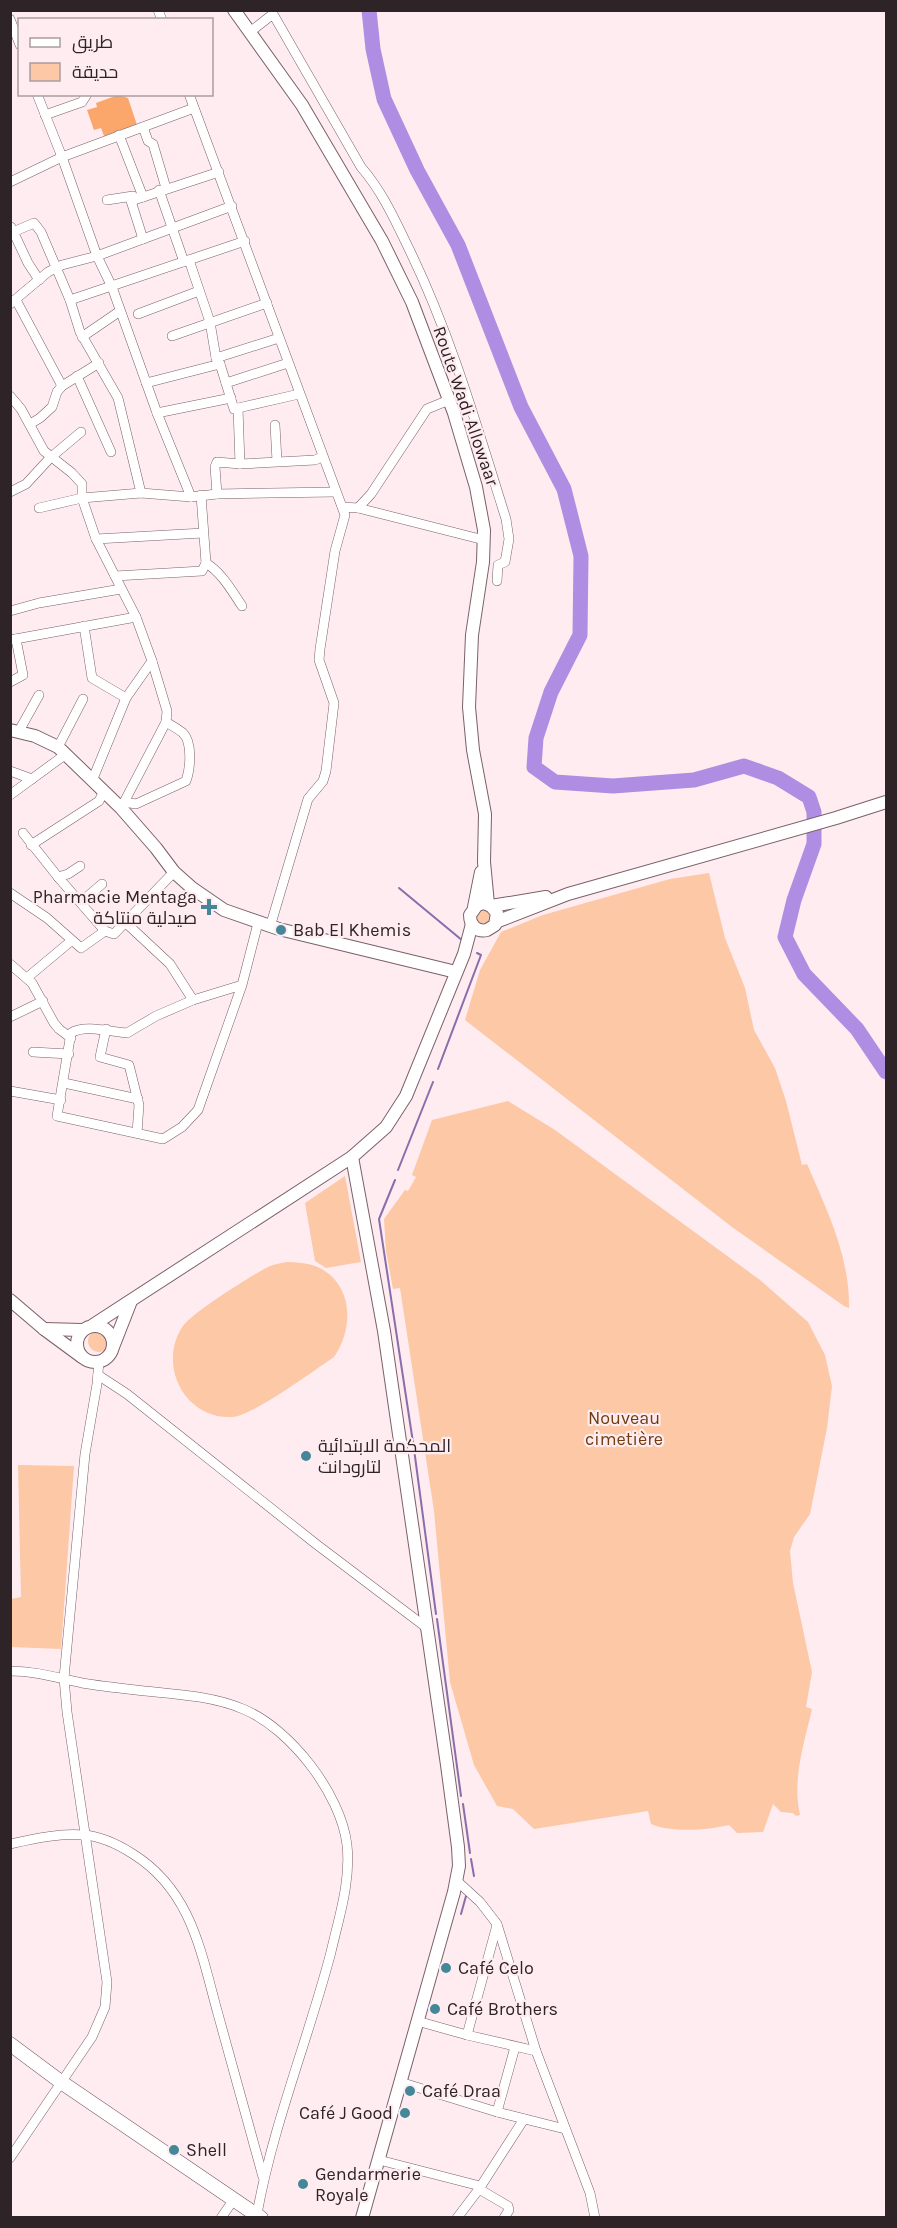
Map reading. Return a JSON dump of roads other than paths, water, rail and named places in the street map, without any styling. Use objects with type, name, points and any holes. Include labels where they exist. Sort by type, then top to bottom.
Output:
[{"type":"main road","points":[[14,2051],[259,2216]]},
{"type":"street","name":"Route Wadi Allowaar","points":[[234,10],[319,131],[382,241],[412,302],[448,400],[476,487],[484,540],[472,635],[468,707],[473,750],[485,814],[484,862],[490,905]]},
{"type":"street","points":[[250,32],[272,12],[361,167],[375,183],[389,207],[439,317],[506,519],[509,539],[505,562],[498,565],[497,581]]},
{"type":"street","points":[[10,19],[18,40]]},
{"type":"street","points":[[38,96],[97,256],[112,287],[157,413],[196,496],[203,533],[206,563],[202,571],[116,576]]},
{"type":"street","points":[[45,115],[82,102],[86,96]]},
{"type":"street","points":[[190,96],[232,206],[335,492],[343,507],[345,520],[335,551],[319,660],[334,703],[326,771],[323,781],[308,799],[277,929]]},
{"type":"street","points":[[10,182],[62,157],[194,108]]},
{"type":"street","points":[[143,127],[148,141],[153,144],[171,228],[210,322],[218,361],[234,409],[299,393]]},
{"type":"street","points":[[119,135],[143,197]]},
{"type":"street","points":[[131,201],[219,172]]},
{"type":"street","points":[[107,200],[133,196],[131,201],[143,239]]},
{"type":"street","points":[[62,386],[13,302],[56,268],[97,256],[232,206]]},
{"type":"street","points":[[39,280],[12,229],[36,223],[70,300],[82,337],[99,363],[121,407],[141,493]]},
{"type":"street","points":[[70,300],[244,241]]},
{"type":"street","points":[[10,250],[19,243]]},
{"type":"street","points":[[138,314],[199,291]]},
{"type":"street","points":[[172,336],[267,303]]},
{"type":"street","points":[[82,337],[120,311]]},
{"type":"street","points":[[146,383],[218,361],[279,338]]},
{"type":"street","points":[[30,424],[52,406],[62,386],[99,363]]},
{"type":"street","points":[[226,383],[288,363]]},
{"type":"street","points":[[77,376],[111,452]]},
{"type":"street","points":[[10,396],[21,409],[39,444],[50,458],[82,484],[82,498],[96,539],[136,617],[167,711],[166,722],[123,805]]},
{"type":"street","points":[[157,413],[231,398]]},
{"type":"street","points":[[358,508],[371,494],[427,409],[448,400]]},
{"type":"street","points":[[238,408],[240,464]]},
{"type":"street","points":[[10,413],[21,409]]},
{"type":"street","points":[[275,425],[277,461]]},
{"type":"street","points":[[10,492],[26,484],[50,458],[81,432]]},
{"type":"street","points":[[217,494],[216,463],[222,461],[240,464],[315,460],[322,457]]},
{"type":"street","points":[[39,508],[82,498],[141,493],[196,496],[335,492]]},
{"type":"street","points":[[343,507],[358,508],[484,540]]},
{"type":"street","points":[[96,539],[203,533]]},
{"type":"street","points":[[206,563],[213,567],[242,606]]},
{"type":"street","points":[[10,611],[39,603],[121,590]]},
{"type":"street","points":[[10,682],[23,675],[13,640],[136,617]]},
{"type":"street","points":[[84,626],[92,678],[126,698]]},
{"type":"street","points":[[92,781],[126,698],[152,661]]},
{"type":"street","points":[[39,695],[15,731],[36,736],[62,751],[104,793],[123,805],[174,872],[192,888],[224,910],[277,929],[411,959],[456,972]]},
{"type":"street","points":[[10,795],[32,779],[62,751],[83,699]]},
{"type":"street","points":[[123,805],[136,804],[186,782],[189,771],[188,742],[183,733],[166,722]]},
{"type":"street","points":[[10,771],[32,779]]},
{"type":"street","points":[[32,845],[99,801],[104,793]]},
{"type":"street","points":[[496,922],[568,894],[884,804]]},
{"type":"street","points":[[23,833],[105,931],[114,934],[174,872]]},
{"type":"street","name":"Route Wadi Allowaar","points":[[474,907],[484,862]]},
{"type":"street","points":[[58,877],[80,866]]},
{"type":"street","points":[[81,902],[102,884]]},
{"type":"street","points":[[10,893],[47,918],[81,948],[105,931]]},
{"type":"street","points":[[83,1357],[76,1344],[88,1328],[373,1140],[398,1110],[417,1073],[464,954],[472,924],[470,915],[474,907],[481,903],[490,905],[568,894]]},
{"type":"street","points":[[464,954],[484,931],[493,927],[496,922],[497,913],[490,905]]},
{"type":"street","points":[[126,923],[170,964],[193,1000]]},
{"type":"street","points":[[242,985],[193,1000],[156,1016],[127,1033],[106,1029],[77,1030],[71,1033],[57,1116],[166,1138],[192,1118],[207,1087],[242,985],[258,923]]},
{"type":"street","points":[[472,924],[478,930],[484,931]]},
{"type":"street","points":[[28,977],[71,940]]},
{"type":"street","points":[[10,964],[28,977],[58,1029],[71,1038]]},
{"type":"street","points":[[10,1017],[43,1001]]},
{"type":"street","points":[[106,1029],[100,1057],[128,1064],[140,1114],[137,1133]]},
{"type":"street","points":[[33,1052],[69,1054]]},
{"type":"street","points":[[64,1083],[138,1099]]},
{"type":"street","points":[[10,1091],[61,1100]]},
{"type":"street","points":[[352,1156],[384,1331],[458,1847],[457,1881],[362,2217]]},
{"type":"street","points":[[10,1300],[44,1329],[92,1362],[105,1359],[112,1348],[131,1300]]},
{"type":"street","points":[[44,1329],[106,1329],[110,1335],[112,1348]]},
{"type":"street","points":[[10,2158],[92,2037],[105,2007],[107,1982],[64,1678],[85,1454],[99,1375],[99,1361]]},
{"type":"street","points":[[99,1375],[127,1394],[316,1544],[427,1628]]},
{"type":"street","points":[[10,1671],[36,1672],[91,1684],[209,1699],[245,1709],[267,1724],[308,1761],[330,1791],[347,1844],[343,1902],[325,1976],[263,2177],[259,2216]]},
{"type":"street","points":[[10,1844],[85,1835],[123,1847],[145,1861],[163,1877],[187,1914],[203,1960],[263,2177]]},
{"type":"street","points":[[457,1881],[480,1902],[497,1924],[536,2051],[590,2193],[595,2217]]},
{"type":"street","points":[[467,2035],[497,1924]]},
{"type":"street","points":[[417,2021],[536,2051]]},
{"type":"street","points":[[497,2112],[514,2047]]},
{"type":"street","points":[[400,2082],[497,2112],[565,2129]]},
{"type":"street","points":[[457,2217],[480,2188],[524,2119]]},
{"type":"street","points":[[379,2160],[480,2188],[507,2206],[509,2210],[504,2217]]},
{"type":"street","points":[[221,2217],[234,2199]]},
{"type":"waterway","points":[[369,10],[373,49],[384,99],[417,170],[458,245],[521,407],[564,489],[581,556],[580,635],[551,692],[536,738],[534,767],[555,782],[613,786],[694,780],[744,766],[778,778],[809,797],[814,812],[814,844],[794,900],[785,937],[804,974],[857,1029],[886,1072]]},
{"type":"waterway","points":[[399,888],[463,941]]},
{"type":"waterway","points":[[438,1069],[481,955],[477,953]]},
{"type":"waterway","points":[[398,1170],[433,1082]]},
{"type":"waterway","points":[[395,1180],[379,1219],[436,1614]]},
{"type":"waterway","points":[[437,1619],[461,1796]]},
{"type":"waterway","points":[[463,1804],[470,1853]]},
{"type":"waterway","points":[[471,1859],[474,1876]]},
{"type":"waterway","points":[[461,1914],[466,1896]]},
{"type":"place","name":"Pharmacie Mentaga صيدلية منتاكة","points":[[209,907]]},
{"type":"place","name":"Bab El Khemis","points":[[281,930]]},
{"type":"place","name":"المحكمة الابتدائية لتارودانت","points":[[306,1456]]},
{"type":"place","name":"Café Celo","points":[[446,1968]]},
{"type":"place","name":"Café Brothers","points":[[435,2009]]},
{"type":"place","name":"Café Draa","points":[[410,2091]]},
{"type":"place","name":"Café J Good","points":[[405,2113]]},
{"type":"place","name":"Shell","points":[[174,2150]]},
{"type":"place","name":"Gendarmerie Royale","points":[[303,2184]]},
{"type":"park label","name":"Nouveau cimetière","points":[[624,1428]]}]
